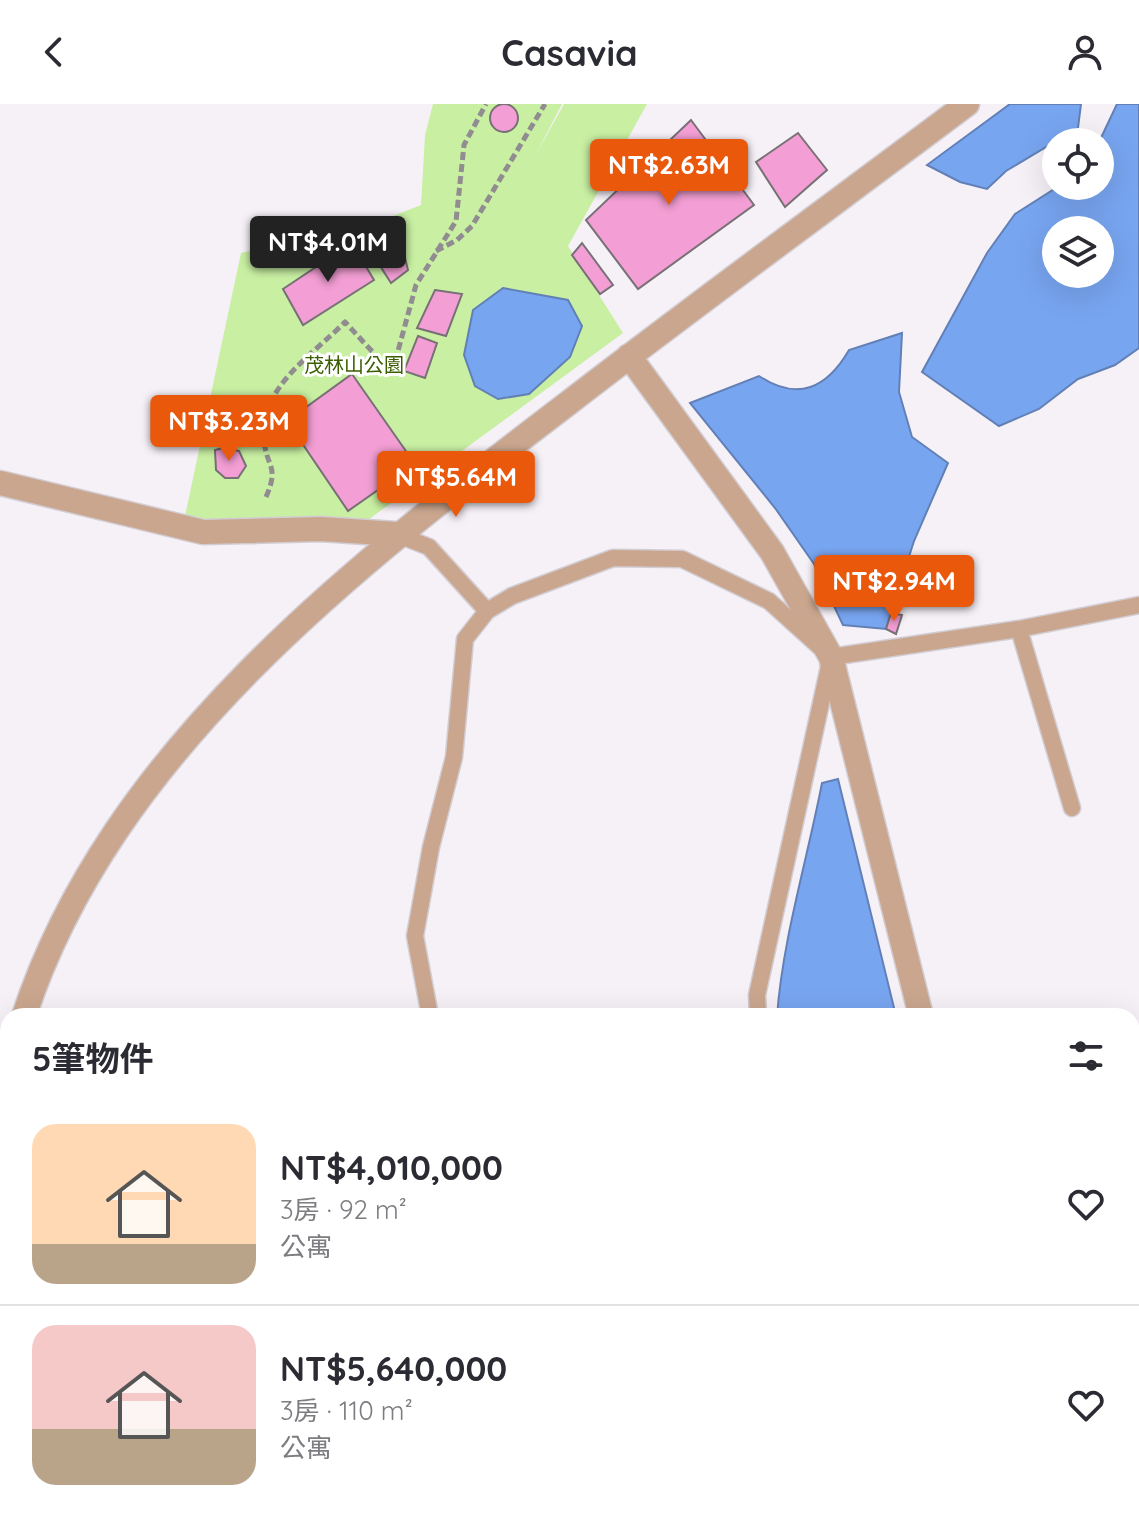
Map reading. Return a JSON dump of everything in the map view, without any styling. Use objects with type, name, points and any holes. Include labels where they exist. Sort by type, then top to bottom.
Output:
[{"type":"street","points":[[27,1008],[40,968],[96,857],[153,780],[236,686],[396,534],[967,104]]},
{"type":"street","points":[[629,356],[772,552],[831,657],[919,1008]]},
{"type":"street","points":[[0,483],[203,532],[321,529],[396,534]]},
{"type":"lane","points":[[396,534],[429,547],[487,611]]},
{"type":"lane","points":[[428,1008],[415,936],[431,847],[454,757],[465,639],[487,611],[512,596],[613,558],[682,559],[769,601],[831,657]]},
{"type":"lane","points":[[831,657],[1019,629],[1139,605]]},
{"type":"lane","points":[[1019,629],[1072,808]]},
{"type":"lane","points":[[758,1008],[757,995],[831,657]]},
{"type":"path","points":[[266,497],[275,477],[264,439],[267,407],[287,377],[345,322],[392,373],[416,285],[456,221],[464,145],[486,104]]},
{"type":"path","points":[[435,251],[457,240],[472,226],[545,104]]},
{"type":"green space","name":"茂林山公園","points":[[433,104],[562,104],[535,156],[564,104],[647,104],[568,246],[623,333],[353,531],[216,524],[185,516],[241,253],[388,218],[421,205],[425,135]]},
{"type":"water","points":[[1010,104],[1081,104],[1078,128],[1042,128],[1042,150],[1006,171],[987,189],[960,182],[927,165]]},
{"type":"water","points":[[1117,104],[1139,104],[1139,348],[1115,365],[1078,379],[1039,409],[999,426],[922,372],[987,253],[1015,214],[1042,197],[1042,200],[1114,200],[1114,128],[1106,128]]},
{"type":"water","points":[[503,288],[568,300],[582,326],[570,357],[529,394],[498,399],[475,386],[464,355],[473,310]]},
{"type":"water","points":[[902,333],[899,392],[912,437],[948,463],[914,541],[886,629],[843,625],[814,564],[775,508],[690,403],[759,376],[786,388],[810,387],[831,374],[849,350]]},
{"type":"water","points":[[838,779],[894,1008],[778,1008],[790,928],[822,783]]},
{"type":"building","points":[[504,104],[514,108],[518,118],[514,128],[504,132],[494,128],[490,118],[494,108]]},
{"type":"building","points":[[691,120],[754,205],[638,289],[586,220]]},
{"type":"building","points":[[798,133],[827,170],[785,207],[756,162]]},
{"type":"building","points":[[352,243],[374,280],[303,325],[283,289]]},
{"type":"building","points":[[582,243],[613,285],[600,294],[572,255]]},
{"type":"building","points":[[403,250],[408,270],[391,283],[377,261],[385,252]]},
{"type":"building","points":[[435,290],[462,294],[446,336],[417,328]]},
{"type":"building","points":[[418,336],[437,343],[425,378],[404,371]]},
{"type":"building","points":[[352,374],[415,464],[348,511],[287,421]]},
{"type":"building","points":[[215,450],[239,451],[246,466],[238,478],[225,478],[216,470]]},
{"type":"building","points":[[891,613],[902,615],[896,634],[886,629]]}]
